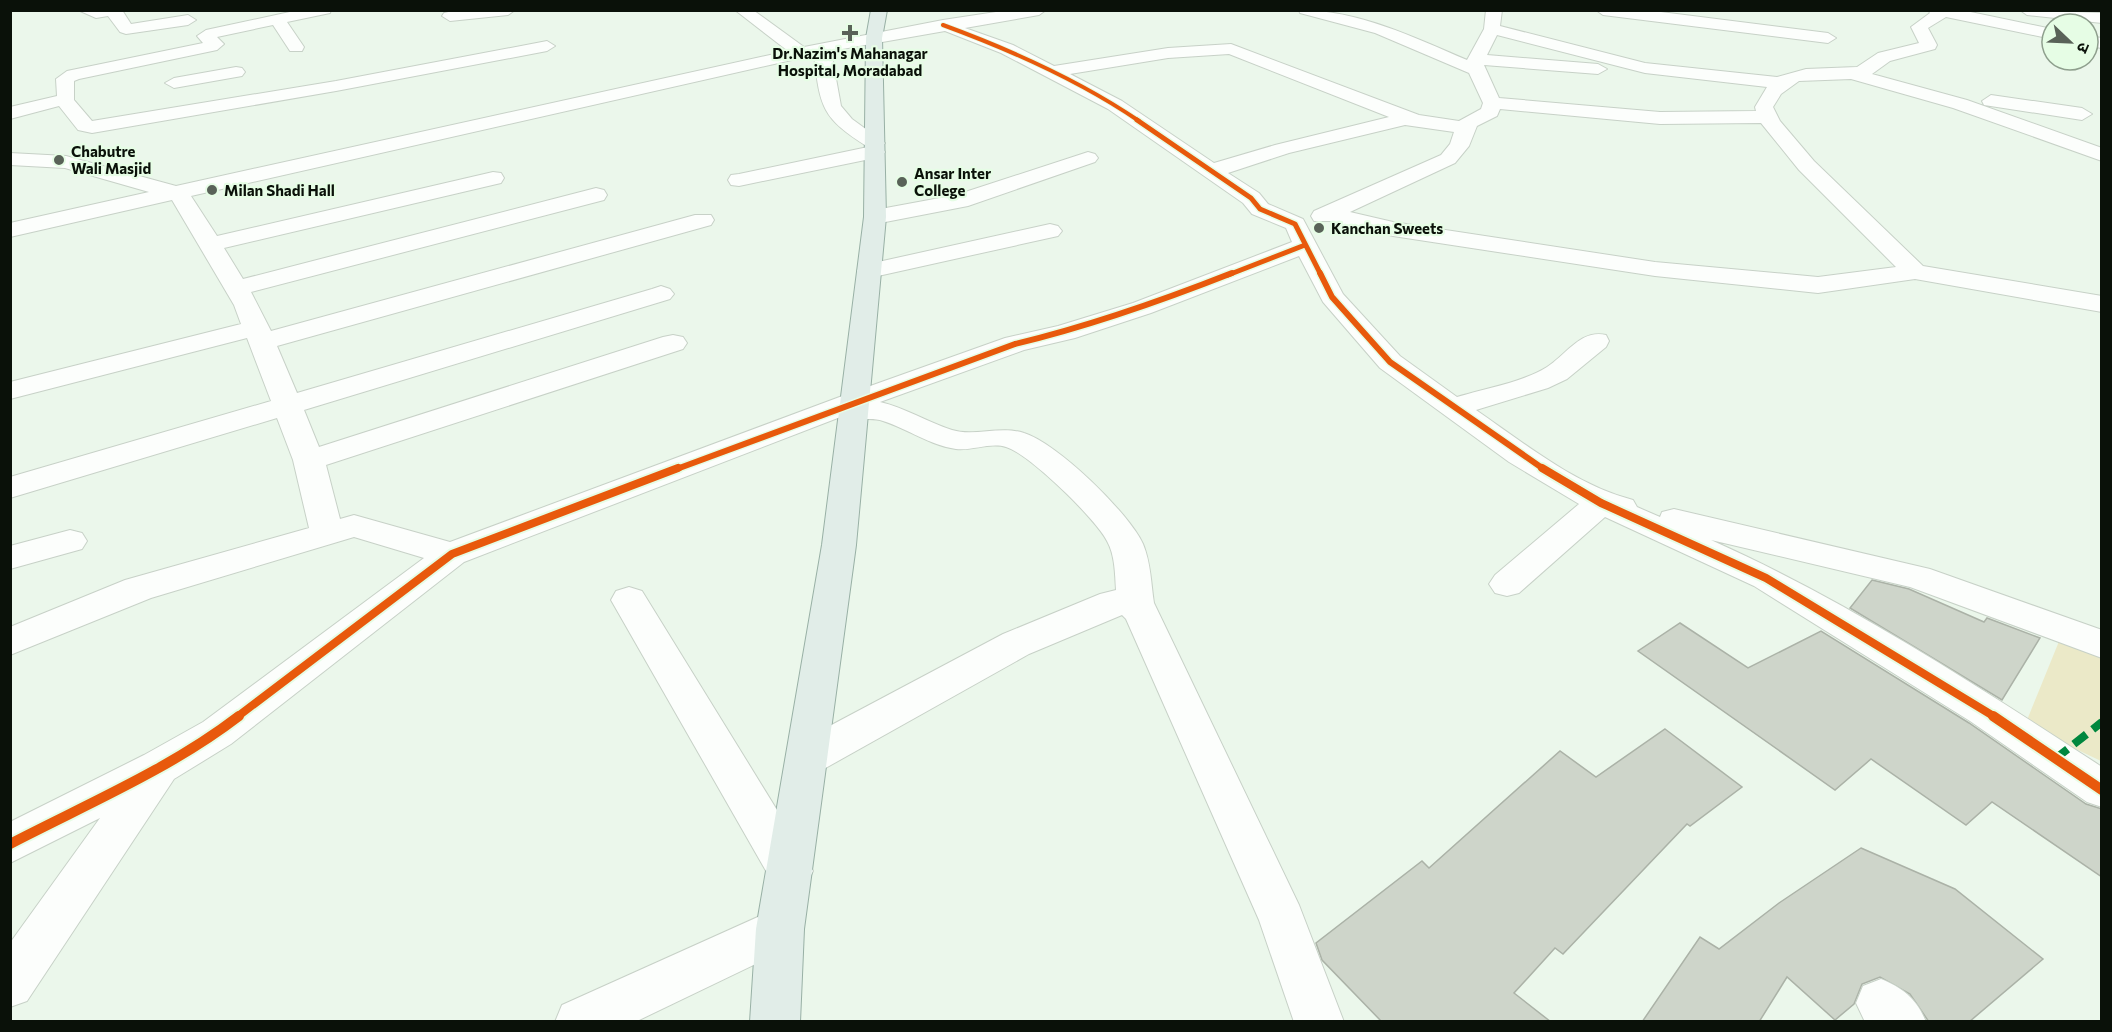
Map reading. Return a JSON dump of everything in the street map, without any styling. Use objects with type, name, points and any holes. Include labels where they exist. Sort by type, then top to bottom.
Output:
[{"type":"main road","points":[[775,1022],[780,929],[839,545],[875,217],[877,24]]},
{"type":"street","points":[[85,10],[96,13],[114,11],[126,28],[130,29],[188,20]]},
{"type":"street","points":[[206,24],[267,13],[300,16],[324,10]]},
{"type":"street","points":[[450,16],[508,10]]},
{"type":"street","points":[[742,10],[802,53]]},
{"type":"street","points":[[10,230],[802,53],[822,48],[877,24],[944,25],[1039,10]]},
{"type":"street","points":[[1306,10],[1381,30],[1477,65],[1656,70],[1779,83],[1801,74],[1864,72],[1886,56],[1929,45],[1919,27],[1939,11],[2040,32]]},
{"type":"street","points":[[1604,10],[1828,38]]},
{"type":"street","points":[[2027,10],[2102,18]]},
{"type":"street","points":[[10,113],[68,98],[65,79],[73,75],[211,46],[216,44],[205,36],[208,34],[267,13]]},
{"type":"street","points":[[267,13],[296,47]]},
{"type":"street","points":[[1052,72],[1168,53],[1231,49],[1412,119],[1464,128],[1490,112],[1492,104],[1477,65],[1493,20],[1656,70]]},
{"type":"street","points":[[944,25],[1006,49],[1115,105],[1251,198],[1260,209],[1300,235],[1332,297],[1390,362],[1520,455],[1601,502],[1766,578],[1984,710],[2102,790]]},
{"type":"street","points":[[174,82],[238,76],[230,54],[211,46]]},
{"type":"street","points":[[64,100],[85,126],[92,127],[325,88],[547,46]]},
{"type":"street","points":[[822,48],[830,105],[834,114],[875,148]]},
{"type":"street","points":[[1852,74],[1960,104],[2102,155]]},
{"type":"street","points":[[1779,83],[1764,107],[1767,117],[1827,188],[1915,272]]},
{"type":"street","points":[[1960,104],[1985,100],[2082,114]]},
{"type":"street","points":[[1492,104],[1660,118],[1767,117]]},
{"type":"street","points":[[1212,171],[1282,149],[1412,119]]},
{"type":"street","points":[[10,844],[159,767],[217,733],[452,554],[855,406],[1014,344],[1066,332],[1142,308],[1300,235],[1330,214],[1448,159],[1459,147],[1464,128]]},
{"type":"street","points":[[739,180],[875,148]]},
{"type":"street","points":[[875,217],[968,198],[1088,158]]},
{"type":"street","points":[[10,159],[66,162],[179,194],[251,317],[309,460],[327,532]]},
{"type":"street","points":[[10,172],[44,162]]},
{"type":"street","points":[[209,245],[493,178]]},
{"type":"street","points":[[10,391],[251,317],[596,195]]},
{"type":"street","points":[[1330,214],[1393,229],[1632,265],[1818,285],[1915,272],[2102,304]]},
{"type":"street","points":[[10,370],[703,220]]},
{"type":"street","points":[[869,271],[1050,231]]},
{"type":"street","points":[[10,488],[661,294]]},
{"type":"street","points":[[1453,407],[1538,382],[1557,373],[1596,341]]},
{"type":"street","points":[[309,460],[673,343]]},
{"type":"street","points":[[855,406],[887,410],[944,437],[961,441],[1007,438],[1030,447],[1067,478],[1118,530],[1126,543],[1136,605],[1282,920],[1319,1022]]},
{"type":"street","points":[[1507,584],[1601,502]]},
{"type":"street","points":[[1601,502],[1918,577],[2102,645]]},
{"type":"street","points":[[10,642],[138,589],[327,532],[354,526],[452,554]]},
{"type":"street","points":[[10,558],[70,541]]},
{"type":"street","points":[[629,600],[790,871]]},
{"type":"street","points":[[807,758],[1016,644],[1113,603],[1123,601],[1136,605]]},
{"type":"street","points":[[10,984],[159,767]]},
{"type":"street","points":[[580,1022],[780,929]]},
{"type":"shaded area","points":[[2062,634],[2101,651],[2101,761],[2025,725]]},
{"type":"building","points":[[1872,580],[1909,589],[1984,622],[1987,618],[2040,638],[2002,700],[1850,608]]},
{"type":"building","points":[[1680,623],[1748,668],[1821,631],[1969,723],[2086,804],[2102,809],[2102,877],[1992,802],[1966,825],[1871,759],[1835,790],[1638,651]]},
{"type":"building","points":[[1665,729],[1742,787],[1690,826],[1687,824],[1563,954],[1555,948],[1514,993],[1551,1022],[1382,1022],[1322,960],[1316,943],[1422,861],[1429,868],[1560,751],[1596,777]]},
{"type":"building","points":[[1861,848],[1955,889],[2043,959],[1969,1022],[1929,1022],[1910,994],[1880,977],[1862,984],[1854,1004],[1835,1020],[1787,977],[1759,1022],[1642,1022],[1700,937],[1719,949],[1779,903]]},
{"type":"marked path","points":[[2055,759],[2102,722]]},
{"type":"cycle path","points":[[943,25],[1007,49],[1115,105],[1251,198],[1260,209],[1295,224],[1332,297],[1390,362],[1520,455],[1601,503],[1766,578],[1984,710],[2102,790]]},
{"type":"cycle path","points":[[10,844],[159,767],[217,733],[452,554],[855,401],[1015,344],[1066,332],[1142,308],[1305,245]]},
{"type":"place","name":"Dr.Nazim's Mahanagar Hospital, Moradabad","points":[[850,33]]},
{"type":"place","name":"Chabutre Wali Masjid","points":[[59,160]]},
{"type":"place","name":"Ansar Inter College","points":[[902,182]]},
{"type":"place","name":"Milan Shadi Hall","points":[[212,190]]},
{"type":"place","name":"Kanchan Sweets","points":[[1319,228]]}]
